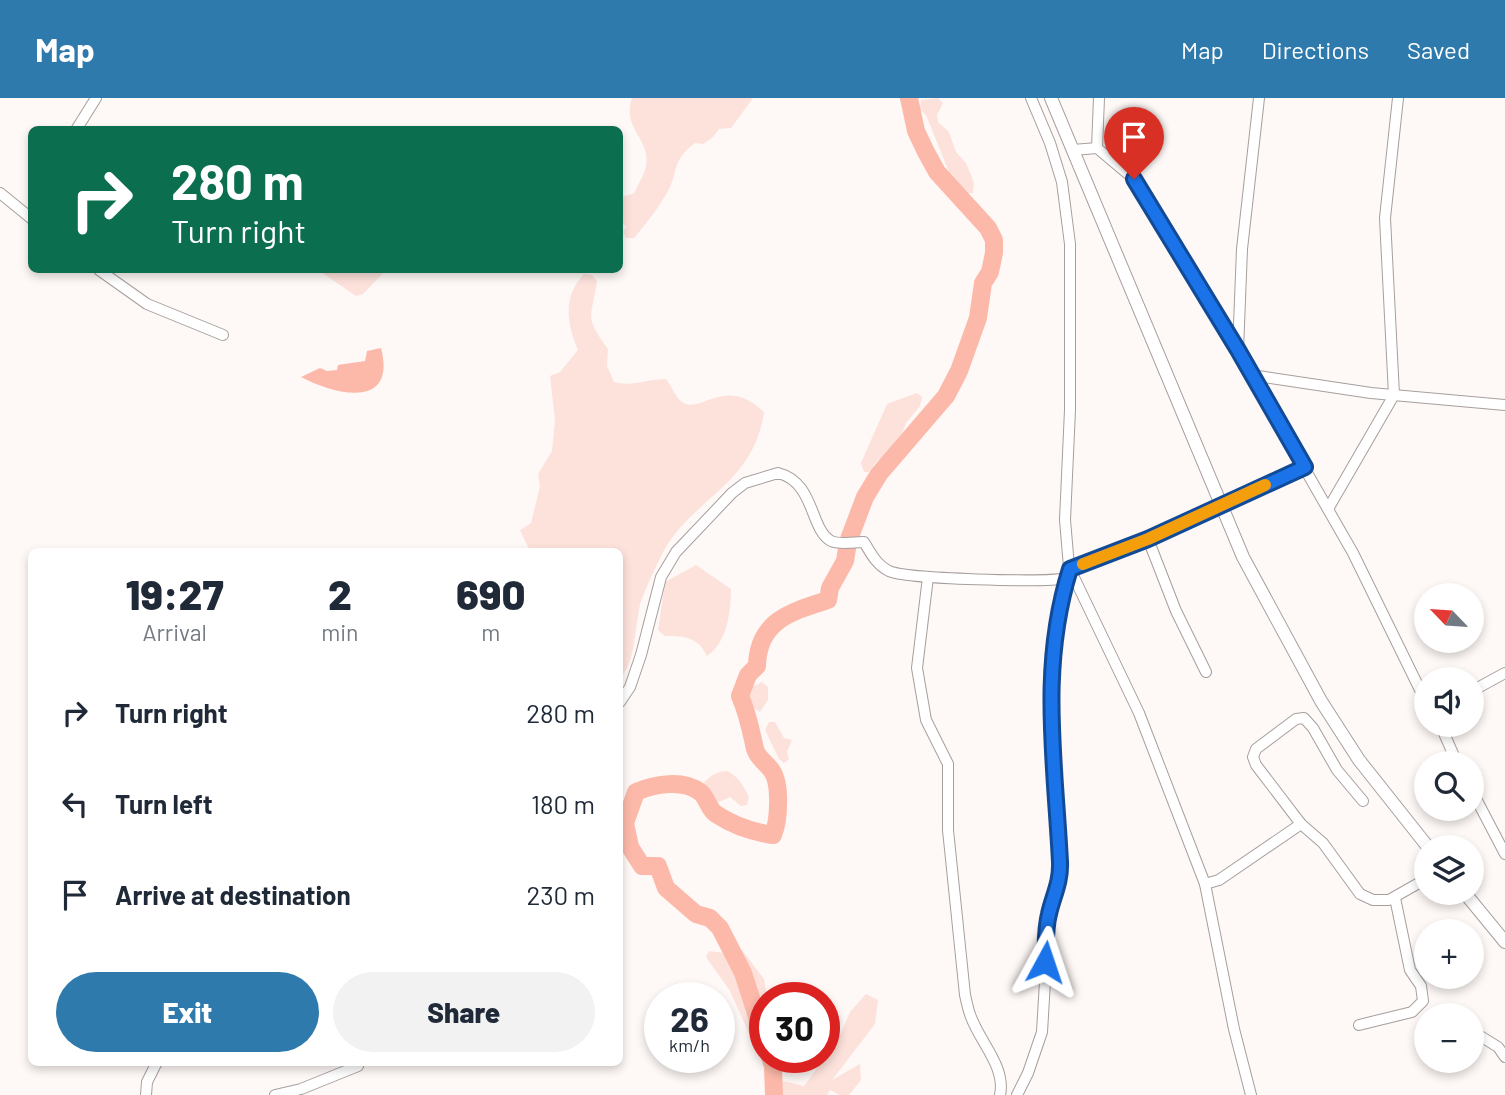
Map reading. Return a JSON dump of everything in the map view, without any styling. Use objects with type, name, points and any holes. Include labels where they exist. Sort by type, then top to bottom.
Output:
[{"type":"main road","points":[[1051,98],[1243,557],[1321,701],[1359,760],[1418,835]]},
{"type":"main road","points":[[1475,905],[1505,942]]},
{"type":"street","points":[[78,126],[96,98]]},
{"type":"street","points":[[1031,98],[1050,143],[1062,182],[1070,244],[1070,410],[1065,520],[1069,574],[1129,689],[1205,884],[1239,1051],[1251,1095]]},
{"type":"street","points":[[1097,148],[1099,98]]},
{"type":"street","points":[[1238,350],[1245,213],[1259,98]]},
{"type":"street","points":[[1328,509],[1394,395],[1385,218],[1398,98]]},
{"type":"street","points":[[1073,149],[1097,148],[1134,179],[1238,350],[1305,467],[1414,678]]},
{"type":"street","points":[[0,193],[28,215]]},
{"type":"street","points":[[103,273],[147,304],[223,335]]},
{"type":"street","points":[[1251,376],[1394,395],[1505,405]]},
{"type":"street","points":[[623,698],[630,687],[661,577],[676,552],[732,493],[745,484],[778,473],[787,475],[796,482],[807,499],[823,535],[833,543],[864,542],[872,556],[890,572],[928,577],[1069,574],[1305,467]]},
{"type":"street","points":[[1148,539],[1176,611],[1206,672]]},
{"type":"street","points":[[1017,1095],[1028,1073],[1042,1032],[1049,914],[1059,884],[1060,864],[1052,766],[1052,686],[1059,603],[1069,574]]},
{"type":"street","points":[[928,577],[917,668],[926,720],[948,764],[948,830],[965,995],[971,1018],[987,1046],[1002,1085],[1000,1095]]},
{"type":"street","points":[[1484,684],[1505,673]]},
{"type":"street","points":[[1363,802],[1337,770],[1309,721],[1296,719],[1256,749],[1253,757],[1256,765],[1301,824],[1323,843],[1360,894],[1373,900],[1395,898],[1414,886]]},
{"type":"street","points":[[1484,814],[1505,855]]},
{"type":"street","points":[[1205,884],[1219,880],[1301,824]]},
{"type":"street","points":[[1359,1025],[1412,1012],[1423,1001],[1422,986],[1410,970],[1395,898]]},
{"type":"street","points":[[1484,1039],[1505,1056]]},
{"type":"street","points":[[146,1095],[155,1066]]},
{"type":"street","points":[[275,1095],[302,1089],[358,1066]]},
{"type":"shaded area","points":[[632,98],[753,98],[731,128],[719,129],[703,144],[695,143],[687,149],[679,161],[668,191],[656,209],[634,238],[626,238],[623,232],[626,227],[623,223],[623,197],[634,193],[645,170],[647,157],[630,118]]},
{"type":"shaded area","points":[[938,98],[943,103],[937,115],[938,122],[949,132],[956,152],[966,163],[974,183],[973,193],[966,193],[949,172],[926,115],[920,109],[921,100]]},
{"type":"shaded area","points":[[322,273],[383,273],[363,294],[356,296]]},
{"type":"shaded area","points":[[584,274],[592,275],[597,281],[592,322],[608,349],[607,366],[614,382],[627,384],[666,379],[680,400],[689,405],[737,396],[750,401],[764,412],[758,437],[748,457],[721,489],[690,517],[663,552],[641,601],[632,653],[623,673],[623,548],[529,548],[520,530],[531,523],[540,486],[538,474],[552,451],[555,420],[550,376],[560,372],[578,350],[569,321],[570,301]]},
{"type":"shaded area","points":[[381,348],[384,368],[380,381],[372,389],[345,392],[301,377],[320,368],[327,371],[337,370],[338,365],[365,361],[367,351]]},
{"type":"shaded area","points":[[917,393],[922,397],[920,406],[906,423],[897,446],[876,462],[869,472],[864,472],[861,463],[887,404]]},
{"type":"shaded area","points":[[696,565],[731,589],[729,616],[723,635],[707,656],[695,641],[685,637],[665,636],[658,630],[665,582]]},
{"type":"shaded area","points":[[762,682],[768,687],[768,700],[760,712],[749,705],[746,696],[750,688]]},
{"type":"shaded area","points":[[769,722],[775,722],[784,738],[792,740],[787,752],[789,759],[784,763],[779,759],[765,730]]},
{"type":"shaded area","points":[[727,771],[738,779],[745,789],[749,797],[747,805],[741,806],[730,797],[717,803],[702,785],[713,775]]},
{"type":"shaded area","points":[[735,945],[764,979],[764,982],[749,982],[749,1033],[735,1002],[735,982],[724,982],[706,957],[709,951],[724,953]]},
{"type":"shaded area","points":[[866,994],[878,1000],[875,1024],[840,1070],[840,1036],[850,1012]]},
{"type":"shaded area","points":[[860,1064],[861,1080],[849,1095],[840,1095],[830,1090],[827,1095],[778,1095],[783,1081],[804,1086],[813,1073],[837,1073],[832,1080]]},
{"type":"waterway","points":[[749,992],[743,973],[720,928],[710,918],[696,914],[666,888],[658,866],[642,866],[630,847],[625,823],[636,792],[660,785],[677,784],[700,792],[713,812],[730,822],[773,835],[778,812],[777,785],[772,771],[756,752],[740,696],[748,675],[757,666],[763,638],[770,629],[789,614],[828,600],[830,588],[845,561],[848,542],[865,497],[879,474],[946,396],[959,371],[978,318],[983,283],[990,272],[994,253],[994,240],[988,228],[937,172],[916,131],[909,98]]},
{"type":"waterway","points":[[773,1073],[774,1095]]},
{"type":"slow traffic","points":[[1083,564],[1148,539],[1265,485]]},
{"type":"route","points":[[1045,962],[1049,914],[1059,884],[1060,864],[1052,766],[1054,653],[1059,603],[1070,569],[1148,539],[1305,467],[1238,350],[1134,179]]}]
